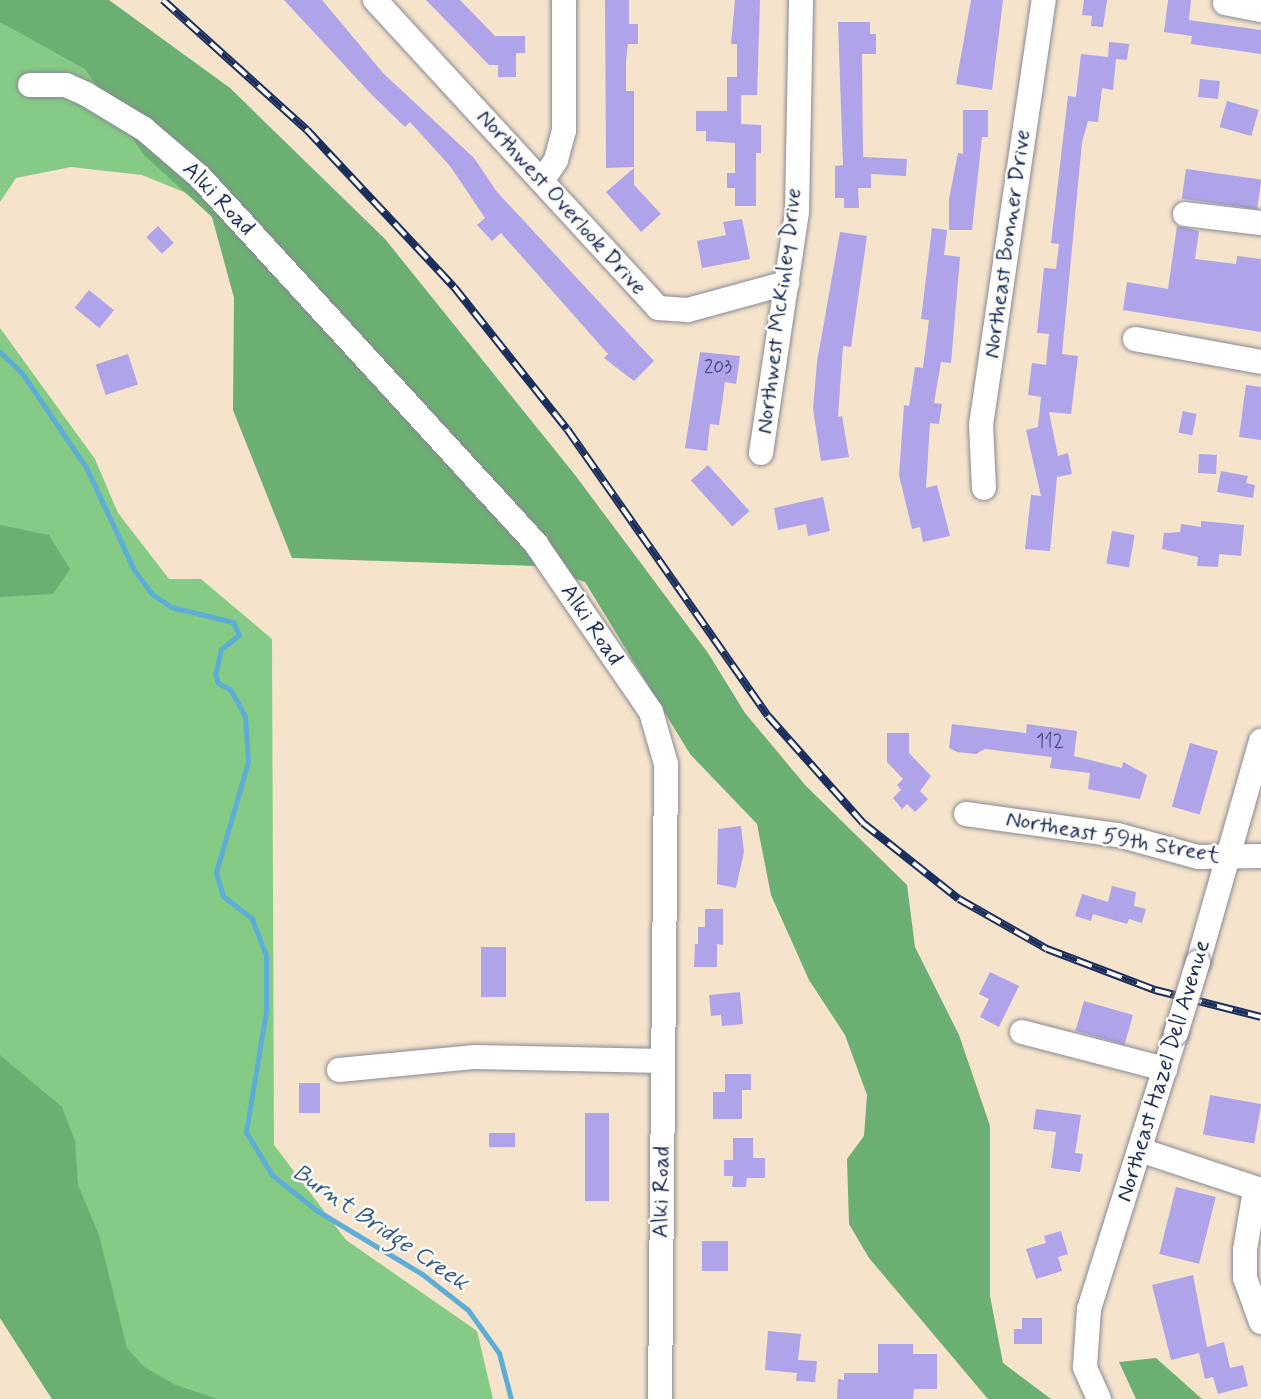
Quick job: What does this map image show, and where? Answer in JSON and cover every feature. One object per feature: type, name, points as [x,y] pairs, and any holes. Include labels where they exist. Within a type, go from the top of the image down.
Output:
[{"type":"street","name":"Northwest Overlook Drive","points":[[375,0],[658,308],[688,310],[787,283]]},
{"type":"street","points":[[542,181],[556,160],[564,131],[564,0]]},
{"type":"street","name":"Northwest McKinley Drive","points":[[761,453],[797,211],[801,0]]},
{"type":"street","name":"Northeast Bonner Drive","points":[[984,488],[981,425],[1044,0]]},
{"type":"street","points":[[1225,2],[1261,10]]},
{"type":"street","name":"Alki Road","points":[[30,85],[66,85],[86,94],[144,129],[200,177],[536,544],[650,712],[666,764],[660,1399]]},
{"type":"street","points":[[1185,214],[1261,223]]},
{"type":"street","points":[[1136,339],[1261,362]]},
{"type":"street","name":"Northeast Hazel Dell Avenue","points":[[1100,1399],[1085,1367],[1083,1342],[1089,1309],[1198,962],[1261,741]]},
{"type":"street","name":"Northeast 59th Street","points":[[966,814],[1073,827],[1198,857],[1228,860],[1261,856]]},
{"type":"street","points":[[1022,1032],[1165,1069]]},
{"type":"street","points":[[339,1070],[475,1057],[663,1061]]},
{"type":"street","points":[[1140,1150],[1258,1190],[1245,1250],[1245,1278],[1261,1322]]},
{"type":"green space","points":[[0,0],[109,0],[186,193],[142,175],[71,167],[16,178],[0,202]]},
{"type":"green space","points":[[0,0],[109,0],[230,88],[385,239],[575,475],[708,653],[745,713],[806,786],[907,885],[915,947],[959,1035],[990,1126],[990,1296],[1003,1363],[1051,1399],[988,1399],[869,1258],[849,1224],[847,1159],[864,1136],[867,1095],[845,1035],[809,980],[771,895],[757,824],[690,754],[585,582],[535,566],[292,558],[233,410],[234,298],[212,217],[144,155],[85,69],[0,22]]},
{"type":"green space","points":[[0,328],[95,459],[118,513],[169,579],[201,579],[272,639],[274,1145],[346,1240],[477,1331],[493,1399],[52,1399],[0,1318]]},
{"type":"green space","points":[[0,525],[49,535],[70,569],[53,594],[0,597]]},
{"type":"green space","points":[[0,1055],[62,1107],[75,1141],[78,1185],[99,1235],[127,1348],[144,1367],[176,1385],[217,1399],[52,1399],[0,1318]]},
{"type":"green space","points":[[1156,1358],[1202,1399],[1136,1399],[1119,1362]]},
{"type":"building","points":[[284,0],[322,0],[383,73],[474,158],[497,192],[654,361],[634,381],[604,358],[608,354],[501,233],[492,241],[477,225],[485,218],[450,166],[410,122],[405,127]]},
{"type":"building","points":[[426,0],[460,0],[495,36],[525,36],[525,53],[516,53],[516,77],[498,77],[498,65],[489,65]]},
{"type":"building","points":[[605,0],[629,0],[629,24],[638,24],[638,44],[628,44],[626,61],[626,91],[634,91],[634,167],[606,168]]},
{"type":"building","points":[[735,0],[760,0],[757,95],[741,95],[741,124],[761,125],[761,153],[756,153],[756,206],[735,206],[735,188],[727,188],[727,173],[735,173],[735,143],[706,141],[706,131],[696,131],[696,111],[727,111],[727,77],[737,77],[737,44],[731,44]]},
{"type":"building","points":[[971,0],[1003,0],[992,90],[956,84]]},
{"type":"building","points":[[1084,0],[1107,0],[1103,27],[1091,26],[1092,16],[1082,15]]},
{"type":"building","points":[[1168,0],[1191,0],[1189,20],[1261,30],[1261,54],[1191,44],[1192,36],[1164,32]]},
{"type":"building","points":[[838,22],[870,22],[870,34],[876,34],[876,54],[862,54],[863,157],[907,159],[906,176],[871,174],[871,188],[858,188],[859,208],[844,208],[844,198],[835,198],[835,166],[843,165]]},
{"type":"building","points":[[1109,42],[1129,44],[1127,60],[1116,59],[1113,90],[1102,88],[1098,122],[1088,121],[1082,142],[1062,354],[1078,356],[1071,414],[1049,412],[1058,456],[1068,453],[1072,474],[1057,477],[1050,551],[1025,549],[1031,495],[1041,496],[1026,430],[1038,427],[1041,397],[1028,395],[1032,363],[1046,365],[1049,334],[1037,333],[1044,268],[1056,269],[1059,244],[1051,243],[1068,96],[1076,97],[1081,54],[1108,57]]},
{"type":"building","points":[[1200,79],[1220,81],[1218,99],[1198,97]]},
{"type":"building","points":[[1227,101],[1259,110],[1251,136],[1220,127]]},
{"type":"building","points":[[963,110],[988,110],[988,137],[982,137],[972,230],[949,230],[949,199],[958,153],[963,154]]},
{"type":"building","points":[[634,168],[634,185],[661,214],[641,232],[606,192]]},
{"type":"building","points":[[1186,169],[1261,180],[1257,209],[1182,199]]},
{"type":"building","points":[[742,219],[750,259],[702,268],[697,241],[726,235],[723,222]]},
{"type":"building","points":[[158,226],[174,243],[162,254],[146,237]]},
{"type":"building","points":[[1177,226],[1199,231],[1195,259],[1236,264],[1237,256],[1261,259],[1261,332],[1123,310],[1127,282],[1168,289]]},
{"type":"building","points":[[932,228],[947,230],[944,255],[960,257],[951,363],[941,362],[934,403],[942,404],[939,424],[930,423],[926,488],[937,485],[950,536],[923,542],[920,527],[912,529],[899,475],[904,405],[909,406],[915,367],[923,368],[929,320],[921,319]]},
{"type":"building","points":[[840,232],[867,236],[851,347],[843,346],[838,417],[842,416],[849,457],[821,461],[813,409],[817,362]]},
{"type":"building","points":[[89,290],[114,310],[99,328],[75,308]]},
{"type":"building","points":[[700,352],[740,356],[736,384],[725,382],[719,425],[710,424],[707,451],[685,448]]},
{"type":"building","points":[[128,354],[138,384],[106,395],[96,365]]},
{"type":"building","points":[[1246,385],[1261,387],[1261,440],[1239,437]]},
{"type":"building","points":[[1183,411],[1197,414],[1192,435],[1178,433]]},
{"type":"building","points":[[1199,454],[1217,455],[1216,474],[1198,473]]},
{"type":"building","points":[[708,465],[749,511],[732,526],[691,480]]},
{"type":"building","points":[[1221,471],[1248,476],[1246,483],[1255,485],[1253,498],[1217,492]]},
{"type":"building","points":[[823,497],[830,531],[808,536],[806,524],[778,530],[774,508]]},
{"type":"building","points":[[1201,521],[1244,525],[1241,556],[1219,554],[1218,567],[1197,566],[1198,557],[1162,549],[1164,533],[1180,532],[1181,524],[1201,527]]},
{"type":"building","points":[[1112,531],[1135,535],[1129,567],[1106,563]]},
{"type":"building","points":[[952,724],[1026,733],[1027,724],[1077,731],[1074,756],[1122,768],[1123,762],[1147,775],[1140,799],[1088,789],[1090,773],[1050,768],[1052,757],[985,749],[976,754],[957,752],[949,748]]},
{"type":"building","points":[[887,733],[909,733],[909,753],[931,776],[920,791],[928,799],[915,812],[907,804],[902,809],[893,798],[901,790],[897,785],[903,779],[887,762]]},
{"type":"building","points":[[1190,743],[1218,751],[1200,814],[1172,806]]},
{"type":"building","points":[[741,826],[744,852],[736,888],[717,884],[718,829]]},
{"type":"building","points":[[1112,886],[1136,892],[1134,906],[1146,909],[1142,923],[1129,919],[1127,924],[1093,914],[1091,921],[1075,916],[1082,894],[1108,902]]},
{"type":"building","points":[[705,909],[723,909],[723,945],[717,944],[717,967],[694,967],[698,927],[705,927]]},
{"type":"building","points":[[481,947],[506,947],[506,997],[481,997]]},
{"type":"building","points":[[990,972],[1019,986],[999,1027],[980,1017],[989,999],[979,994]]},
{"type":"building","points":[[740,992],[743,1024],[722,1026],[721,1015],[711,1016],[709,995]]},
{"type":"building","points":[[1084,1001],[1133,1015],[1124,1045],[1075,1031]]},
{"type":"building","points":[[725,1074],[751,1074],[751,1090],[742,1090],[742,1119],[713,1119],[713,1092],[725,1092]]},
{"type":"building","points":[[299,1083],[320,1083],[320,1113],[299,1113]]},
{"type":"building","points":[[1210,1095],[1261,1104],[1254,1143],[1203,1134]]},
{"type":"building","points":[[1036,1109],[1081,1115],[1075,1153],[1083,1154],[1080,1172],[1051,1168],[1056,1132],[1033,1129]]},
{"type":"building","points":[[585,1113],[609,1113],[609,1201],[585,1201]]},
{"type":"building","points":[[489,1133],[515,1133],[515,1147],[489,1147]]},
{"type":"building","points":[[733,1138],[753,1138],[753,1158],[765,1158],[765,1178],[747,1178],[746,1187],[732,1187],[733,1176],[724,1176],[724,1160],[733,1160]]},
{"type":"building","points":[[1176,1187],[1216,1197],[1199,1264],[1159,1254]]},
{"type":"building","points":[[1061,1231],[1068,1254],[1058,1257],[1062,1271],[1036,1279],[1026,1249],[1046,1243],[1044,1236]]},
{"type":"building","points":[[702,1241],[728,1241],[728,1271],[702,1271]]},
{"type":"building","points":[[1193,1275],[1207,1347],[1224,1342],[1230,1368],[1243,1365],[1248,1386],[1218,1394],[1213,1377],[1205,1379],[1199,1353],[1171,1360],[1152,1285]]},
{"type":"building","points":[[1022,1318],[1042,1318],[1042,1344],[1014,1344],[1014,1329],[1022,1329]]},
{"type":"building","points":[[768,1331],[801,1334],[798,1360],[817,1361],[815,1382],[796,1381],[797,1373],[765,1370]]},
{"type":"building","points":[[878,1344],[913,1344],[913,1354],[937,1354],[937,1389],[914,1389],[913,1399],[837,1399],[838,1379],[844,1380],[844,1373],[878,1373]]},
{"type":"waterway","name":"Burnt Bridge Creek","points":[[0,352],[22,373],[86,467],[134,570],[152,594],[171,607],[233,622],[239,635],[221,649],[215,674],[218,683],[230,689],[245,716],[248,762],[216,872],[223,896],[252,919],[266,956],[266,1011],[246,1132],[272,1175],[316,1210],[422,1274],[468,1310],[499,1353],[511,1399]]},
{"type":"railway","points":[[163,0],[307,130],[454,287],[567,429],[768,716],[863,823],[959,899],[1047,949],[1155,990],[1261,1017]]}]
